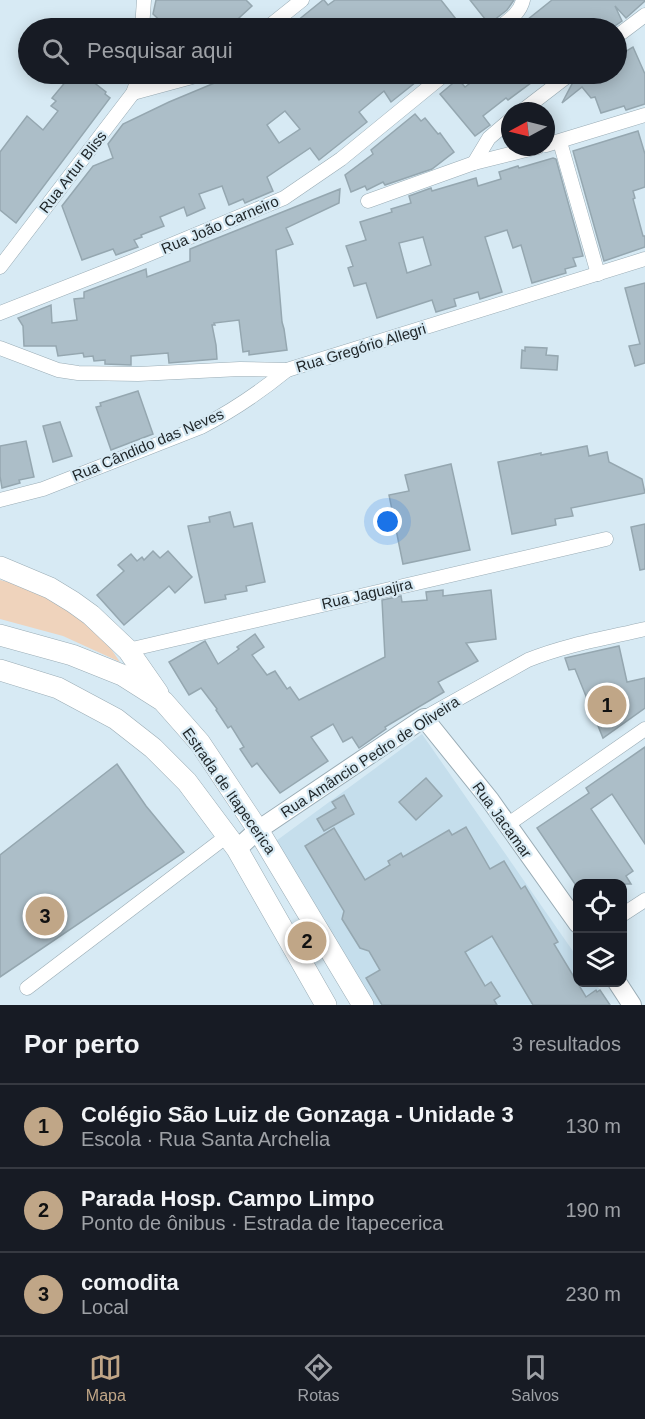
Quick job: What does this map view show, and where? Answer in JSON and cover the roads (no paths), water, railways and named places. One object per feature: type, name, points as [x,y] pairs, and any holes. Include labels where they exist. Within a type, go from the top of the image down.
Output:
[{"type":"main road","points":[[0,567],[39,583],[91,615],[129,650],[164,701]]},
{"type":"main road","name":"Estrada de Itapecerica","points":[[0,635],[72,655],[122,675],[164,701],[200,743],[258,830],[363,1005]]},
{"type":"main road","name":"Estrada de Itapecerica","points":[[0,670],[58,688],[116,719],[153,748],[188,782],[232,843],[326,1005]]},
{"type":"street","points":[[143,18],[144,0]]},
{"type":"street","points":[[280,18],[302,0]]},
{"type":"street","points":[[512,18],[522,7],[523,0]]},
{"type":"street","points":[[627,29],[645,15]]},
{"type":"street","name":"Rua Artur Bliss","points":[[0,267],[133,93],[136,84]]},
{"type":"street","points":[[133,93],[166,84]]},
{"type":"street","name":"Rua João Carneiro","points":[[0,313],[284,198],[341,159],[433,84]]},
{"type":"street","points":[[534,102],[557,84]]},
{"type":"street","points":[[555,142],[645,116]]},
{"type":"street","points":[[474,163],[489,138],[501,128]]},
{"type":"street","points":[[555,149],[598,274]]},
{"type":"street","points":[[368,201],[474,163],[502,156]]},
{"type":"street","name":"Rua Gregório Allegri","points":[[0,348],[58,370],[78,373],[138,374],[240,369],[287,370],[645,259]]},
{"type":"street","name":"Rua Cândido das Neves","points":[[0,500],[43,489],[201,427],[260,392],[287,370]]},
{"type":"street","name":"Rua Jaguajira","points":[[129,650],[606,539]]},
{"type":"street","name":"Rua Amâncio Pedro de Oliveira","points":[[232,843],[258,830],[424,718],[528,660],[575,645],[645,629]]},
{"type":"street","name":"Rua Jacamar","points":[[424,718],[490,800],[573,917]]},
{"type":"street","points":[[507,825],[645,729]]},
{"type":"street","points":[[27,988],[232,843]]},
{"type":"street","points":[[627,912],[645,900]]},
{"type":"street","points":[[620,987],[632,1005]]},
{"type":"place","name":"Colégio São Luiz de Gonzaga - Unidade 3","points":[[607,705]]},
{"type":"place","name":"comodita","points":[[45,916]]},
{"type":"place","name":"Parada Hosp. Campo Limpo","points":[[307,941]]}]
